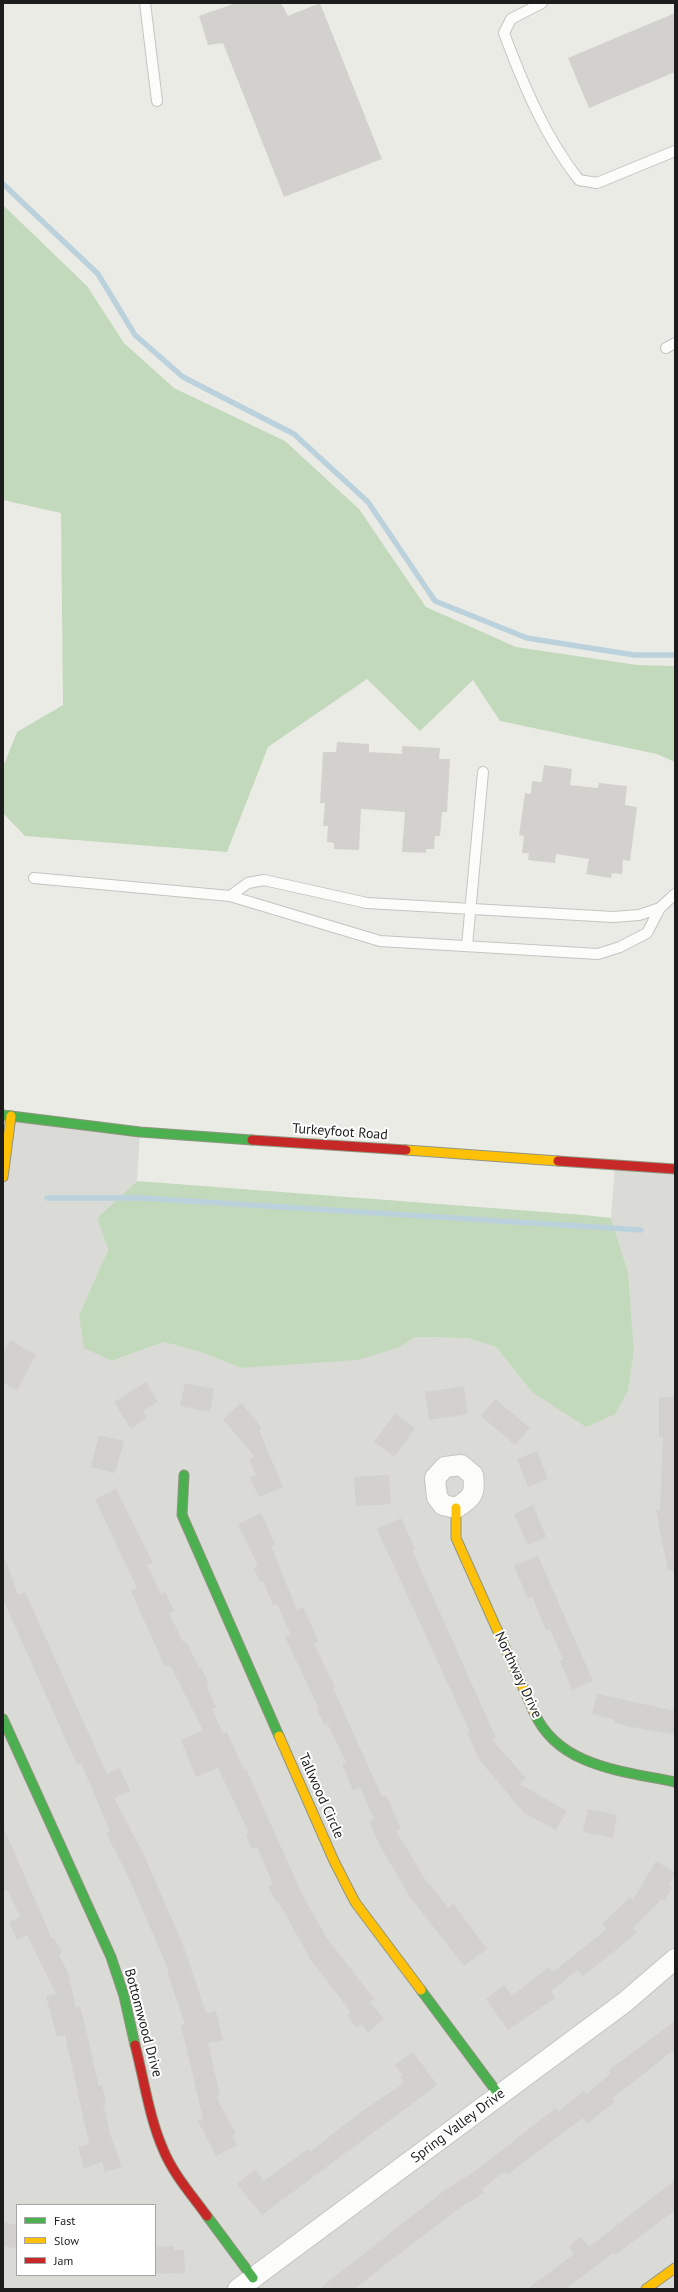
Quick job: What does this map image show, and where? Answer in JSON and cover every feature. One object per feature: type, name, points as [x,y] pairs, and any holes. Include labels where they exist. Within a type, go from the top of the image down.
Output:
[{"type":"street","name":"Turkeyfoot Road","points":[[7,1116],[140,1132],[675,1169]]},
{"type":"street","points":[[3,1177],[7,1116]]},
{"type":"street","name":"Tallwood Circle","points":[[184,1475],[182,1515],[334,1861],[355,1902],[499,2095]]},
{"type":"street","name":"Northway Drive","points":[[456,1508],[456,1538],[536,1717],[553,1742],[567,1753],[582,1760],[675,1782]]},
{"type":"street","name":"Bottomwood Drive","points":[[3,1719],[111,1957],[124,1996],[154,2124],[163,2150],[246,2284]]},
{"type":"street","name":"Spring Valley Drive","points":[[246,2284],[625,2002],[675,1959]]},
{"type":"street","points":[[646,2289],[675,2268]]},
{"type":"lane","points":[[145,3],[158,101]]},
{"type":"lane","points":[[542,3],[511,19],[504,33],[517,69],[560,156],[579,180],[597,183],[675,151]]},
{"type":"lane","points":[[467,946],[483,772]]},
{"type":"lane","points":[[34,878],[230,896],[380,941],[598,954],[620,947],[647,934],[660,908],[675,894]]},
{"type":"lane","points":[[230,896],[248,883],[264,880],[367,903],[612,917],[639,915],[660,908]]},
{"type":"shaded area","points":[[3,1115],[140,1132],[137,1181],[97,1218],[108,1250],[79,1315],[113,1361],[164,1342],[200,1352],[241,1368],[296,1363],[398,1348],[415,1337],[467,1338],[496,1347],[532,1392],[628,1391],[634,1351],[628,1272],[611,1218],[615,1165],[675,1169],[675,2289],[3,2289]]},
{"type":"green space","points":[[3,205],[87,286],[124,343],[174,388],[285,441],[359,509],[426,607],[516,647],[637,665],[675,666],[675,762],[657,754],[500,721],[473,680],[420,731],[367,679],[268,747],[227,852],[25,836],[3,813],[3,767],[17,732],[63,705],[61,513],[3,500]]},
{"type":"green space","points":[[137,1181],[611,1218],[628,1272],[634,1351],[628,1391],[615,1414],[586,1427],[532,1392],[496,1347],[467,1338],[415,1337],[398,1348],[357,1360],[241,1368],[200,1352],[164,1342],[112,1361],[84,1348],[79,1315],[108,1250],[97,1218]]},
{"type":"building","points":[[236,3],[281,3],[288,16],[320,3],[382,159],[284,197],[223,43],[208,45],[199,16]]},
{"type":"building","points":[[675,13],[675,72],[589,108],[568,58]]},
{"type":"building","points":[[337,742],[369,744],[369,752],[402,754],[402,746],[440,748],[439,759],[450,759],[447,812],[442,812],[440,836],[435,836],[434,849],[426,849],[426,853],[402,852],[405,812],[361,809],[359,850],[334,849],[334,843],[327,842],[328,826],[323,826],[325,803],[320,803],[323,752],[336,752]]},
{"type":"building","points":[[544,765],[572,769],[570,785],[598,788],[599,783],[627,786],[625,805],[637,807],[630,861],[623,860],[622,874],[612,873],[611,878],[586,874],[589,859],[556,854],[555,863],[528,860],[529,853],[522,853],[524,836],[519,835],[525,793],[531,794],[532,781],[542,782]]},
{"type":"building","points":[[10,1340],[36,1355],[17,1390],[3,1383],[3,1353]]},
{"type":"building","points":[[146,1382],[158,1402],[143,1411],[147,1418],[131,1429],[114,1402]]},
{"type":"building","points":[[185,1383],[214,1389],[210,1412],[180,1406]]},
{"type":"building","points":[[464,1386],[468,1414],[429,1420],[425,1392]]},
{"type":"building","points":[[659,1397],[675,1397],[675,1570],[668,1571],[656,1510],[660,1510],[663,1437],[659,1437]]},
{"type":"building","points":[[495,1399],[530,1428],[515,1445],[481,1416]]},
{"type":"building","points":[[241,1403],[262,1428],[259,1430],[283,1487],[259,1497],[250,1478],[256,1475],[249,1459],[255,1457],[223,1419]]},
{"type":"building","points":[[395,1414],[415,1428],[394,1457],[374,1442]]},
{"type":"building","points":[[99,1435],[124,1441],[115,1473],[91,1467]]},
{"type":"building","points":[[537,1451],[548,1479],[528,1487],[517,1459]]},
{"type":"building","points":[[389,1475],[391,1504],[356,1506],[354,1477]]},
{"type":"building","points":[[116,1489],[153,1563],[147,1565],[161,1594],[165,1592],[174,1611],[169,1613],[183,1642],[186,1641],[199,1668],[201,1667],[209,1684],[206,1685],[216,1707],[212,1709],[223,1734],[227,1732],[244,1770],[246,1769],[302,1894],[326,1937],[374,1999],[370,2002],[384,2019],[368,2032],[362,2024],[357,2028],[347,2015],[351,2012],[311,1960],[278,1901],[276,1902],[268,1886],[273,1884],[257,1847],[252,1849],[246,1834],[249,1833],[218,1768],[196,1777],[181,1740],[203,1730],[170,1665],[165,1667],[131,1591],[137,1588],[95,1499]]},
{"type":"building","points":[[533,1505],[546,1537],[528,1545],[514,1514]]},
{"type":"building","points":[[261,1513],[275,1544],[271,1546],[297,1610],[303,1607],[319,1642],[314,1644],[335,1687],[333,1688],[382,1797],[386,1795],[401,1829],[396,1831],[428,1884],[429,1883],[448,1908],[453,1903],[487,1949],[464,1966],[410,1897],[380,1846],[369,1822],[374,1819],[360,1787],[353,1790],[342,1764],[346,1762],[327,1723],[324,1724],[317,1710],[319,1709],[285,1637],[291,1635],[277,1604],[273,1605],[263,1581],[260,1582],[254,1568],[258,1566],[238,1524]]},
{"type":"building","points":[[401,1518],[415,1549],[412,1550],[496,1738],[492,1740],[526,1778],[520,1784],[567,1811],[556,1830],[524,1813],[479,1759],[467,1733],[470,1732],[377,1529]]},
{"type":"building","points":[[538,1556],[593,1681],[572,1690],[560,1661],[563,1659],[550,1629],[546,1630],[532,1597],[528,1599],[514,1566]]},
{"type":"building","points":[[5,1558],[18,1595],[25,1592],[107,1774],[120,1768],[130,1791],[114,1798],[142,1851],[182,1942],[206,2013],[216,2011],[223,2040],[208,2043],[220,2096],[216,2097],[236,2134],[232,2136],[237,2145],[216,2156],[198,2121],[203,2118],[181,2026],[185,2024],[167,1971],[169,1971],[128,1876],[106,1833],[110,1831],[81,1763],[77,1765],[3,1599],[3,1559]]},
{"type":"building","points":[[597,1694],[675,1711],[675,1735],[615,1723],[615,1720],[592,1714]]},
{"type":"building","points":[[588,1809],[617,1815],[613,1838],[583,1832]]},
{"type":"building","points":[[3,1826],[52,1939],[54,1938],[62,1952],[59,1954],[68,1973],[76,2008],[80,2006],[99,2086],[102,2086],[106,2103],[103,2104],[111,2137],[122,2167],[105,2172],[102,2162],[84,2168],[78,2147],[89,2144],[65,2035],[57,2037],[46,1996],[56,1994],[27,1935],[17,1940],[9,1922],[20,1917],[8,1890],[3,1892]]},
{"type":"building","points":[[656,1861],[675,1873],[669,1886],[672,1888],[664,1901],[662,1899],[633,1928],[637,1932],[583,1976],[578,1970],[551,1991],[555,1998],[508,2030],[486,1999],[504,1985],[512,1996],[549,1967],[553,1972],[607,1929],[602,1924],[630,1897],[633,1900]]},
{"type":"building","points":[[675,2021],[675,2049],[613,2098],[615,2101],[587,2124],[583,2118],[507,2175],[504,2172],[482,2189],[484,2193],[458,2209],[354,2289],[319,2289],[445,2190],[471,2174],[556,2108],[558,2112],[584,2091],[587,2094],[611,2073],[609,2070]]},
{"type":"building","points":[[413,2052],[437,2085],[262,2215],[237,2184],[255,2169],[264,2181],[308,2149],[310,2152],[361,2112],[404,2083],[400,2077],[403,2076],[395,2065]]},
{"type":"building","points":[[675,2180],[675,2210],[615,2255],[613,2253],[566,2289],[527,2289],[574,2254],[569,2246],[581,2237],[589,2247]]},
{"type":"building","points":[[3,2222],[16,2225],[16,2249],[3,2246]]},
{"type":"building","points":[[174,2246],[174,2250],[184,2250],[185,2273],[156,2274],[157,2247]]},
{"type":"waterway","points":[[3,184],[98,274],[135,335],[183,377],[294,434],[368,502],[435,601],[527,638],[634,655],[675,655]]},
{"type":"waterway","points":[[47,1198],[142,1198],[641,1230]]},
{"type":"traffic: fast","points":[[3,1115],[140,1132],[252,1140]]},
{"type":"traffic: fast","points":[[184,1475],[182,1515],[279,1736]]},
{"type":"traffic: fast","points":[[534,1712],[545,1730],[559,1745],[575,1755],[594,1764],[614,1770],[675,1782]]},
{"type":"traffic: fast","points":[[3,1719],[111,1957],[124,1996],[135,2045]]},
{"type":"traffic: fast","points":[[421,1990],[499,2095]]},
{"type":"traffic: fast","points":[[207,2216],[253,2278]]},
{"type":"traffic: slow","points":[[3,1177],[11,1116]]},
{"type":"traffic: slow","points":[[406,1150],[558,1161]]},
{"type":"traffic: slow","points":[[456,1508],[456,1538],[534,1712]]},
{"type":"traffic: slow","points":[[279,1736],[334,1861],[355,1902],[421,1990]]},
{"type":"traffic: slow","points":[[646,2289],[675,2268]]},
{"type":"traffic: jam","points":[[252,1140],[406,1150]]},
{"type":"traffic: jam","points":[[558,1161],[675,1169]]},
{"type":"traffic: jam","points":[[135,2045],[150,2111],[163,2149],[177,2176],[207,2216]]}]
